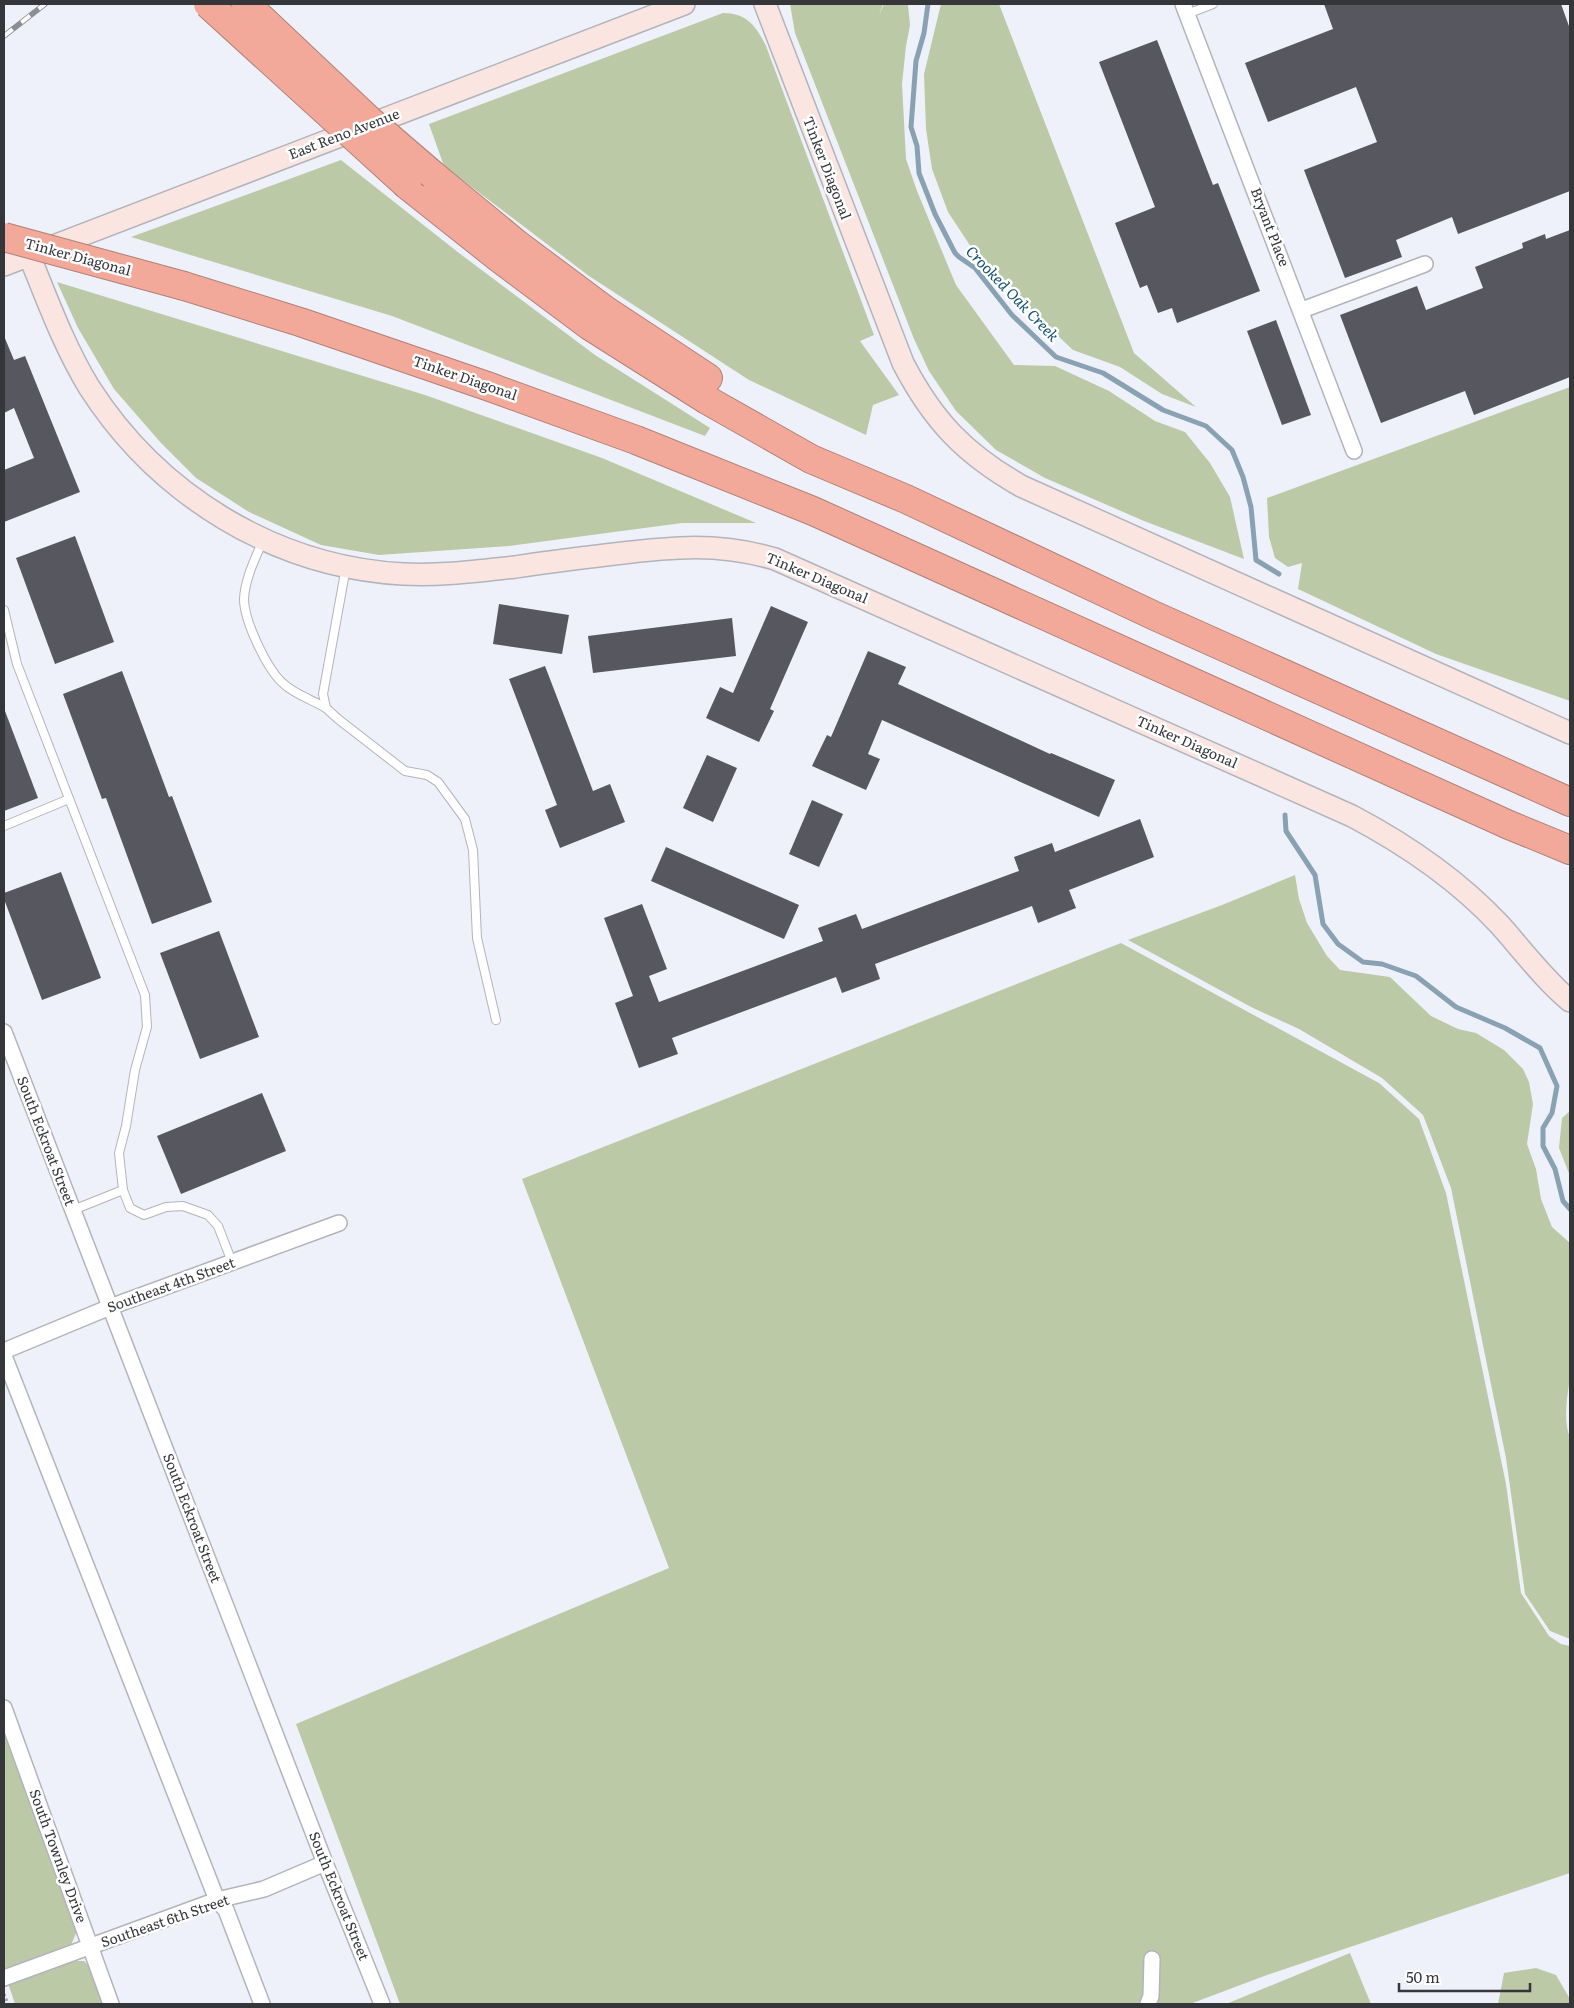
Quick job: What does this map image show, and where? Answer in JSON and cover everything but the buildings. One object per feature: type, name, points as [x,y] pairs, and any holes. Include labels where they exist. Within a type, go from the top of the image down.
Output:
[{"type":"highway","points":[[208,4],[407,185],[499,258],[590,326],[707,400],[811,459],[906,499],[1155,616],[1570,802]]},
{"type":"highway","points":[[246,4],[369,120],[433,175],[518,245],[604,310],[720,386],[906,499]]},
{"type":"highway","name":"Tinker Diagonal","points":[[4,237],[184,286],[300,322],[487,386],[636,440],[813,511],[1509,825],[1570,850]]},
{"type":"highway","points":[[1330,694],[1570,784]]},
{"type":"highway","points":[[1509,825],[1570,868]]},
{"type":"street","name":"East Reno Avenue","points":[[4,265],[684,4]]},
{"type":"street","name":"Tinker Diagonal","points":[[765,4],[903,364],[930,410],[942,425],[968,450],[1001,475],[1021,486],[1570,733]]},
{"type":"street","name":"Bryant Place","points":[[1185,9],[1302,310],[1354,451]]},
{"type":"street","name":"Tinker Diagonal","points":[[29,255],[66,345],[90,387],[119,428],[138,451],[180,489],[214,513],[263,540],[346,567],[402,574],[471,572],[695,546],[738,550],[775,559],[1379,830],[1418,854],[1456,883],[1500,925],[1547,979],[1570,1001]]},
{"type":"street","points":[[1302,310],[1426,264]]},
{"type":"street","name":"South Eckroat Street","points":[[4,1032],[325,1863],[382,2004]]},
{"type":"street","name":"Southeast 4th Street","points":[[4,1351],[110,1307],[339,1223]]},
{"type":"street","points":[[4,1356],[217,1900],[226,1910],[262,2004]]},
{"type":"street","name":"South Townley Drive","points":[[4,1708],[111,2004]]},
{"type":"street","name":"Southeast 6th Street","points":[[4,1978],[217,1900],[264,1889],[325,1863]]},
{"type":"street","points":[[1148,2004],[1151,1996],[1152,1959]]},
{"type":"lane","points":[[1185,9],[1213,4]]},
{"type":"lane","points":[[263,540],[249,573],[244,600],[251,627],[264,658],[285,686],[326,708],[405,771],[427,775],[438,782],[465,819],[474,850],[477,938],[496,1020]]},
{"type":"lane","points":[[326,708],[323,694],[346,567]]},
{"type":"lane","points":[[4,610],[17,664],[144,995],[147,1027],[135,1070],[126,1126],[119,1153],[123,1190],[130,1208],[144,1215],[166,1207],[183,1206],[208,1215],[218,1226],[232,1262]]},
{"type":"lane","points":[[4,826],[69,799]]},
{"type":"lane","points":[[73,1210],[123,1190]]},
{"type":"path","points":[[4,1994],[8,2004]]},
{"type":"green space","points":[[790,4],[883,4],[879,15],[884,4],[908,5],[910,25],[902,84],[906,159],[917,191],[956,285],[1014,365],[1055,366],[1109,391],[1155,421],[1185,432],[1210,463],[1230,497],[1244,559],[1144,521],[1045,478],[996,450],[956,411],[929,371],[914,339],[795,33]]},
{"type":"green space","points":[[941,4],[999,4],[1134,353],[1196,407],[1162,394],[1120,367],[1073,350],[1024,304],[1015,290],[971,247],[948,212],[932,169],[926,129],[924,74]]},
{"type":"green space","points":[[723,13],[745,18],[758,32],[766,46],[874,335],[860,341],[899,395],[873,405],[866,435],[749,380],[589,276],[444,166],[429,124]]},
{"type":"green space","points":[[341,160],[459,253],[595,355],[710,428],[705,436],[392,316],[131,237]]},
{"type":"green space","points":[[57,282],[425,395],[602,458],[756,523],[682,523],[509,546],[379,555],[321,545],[249,512],[196,478],[161,443],[114,389],[78,328]]},
{"type":"green space","points":[[1570,387],[1570,701],[1436,654],[1298,589],[1302,563],[1288,567],[1275,558],[1269,537],[1267,498]]},
{"type":"green space","points":[[1295,875],[1299,899],[1307,923],[1327,956],[1340,970],[1390,977],[1431,1016],[1458,1029],[1476,1033],[1504,1050],[1523,1069],[1529,1082],[1533,1104],[1527,1144],[1536,1169],[1541,1199],[1552,1227],[1570,1243],[1570,1378],[1566,1416],[1570,1438],[1570,1639],[1550,1631],[1525,1594],[1506,1458],[1451,1188],[1423,1115],[1382,1078],[1299,1029],[1251,1007],[1128,940]]},
{"type":"green space","points":[[1121,943],[1379,1083],[1419,1119],[1446,1193],[1506,1484],[1521,1593],[1549,1636],[1561,1644],[1570,1646],[1570,1873],[1267,1975],[1190,2004],[400,2004],[296,1724],[669,1568],[522,1179]]},
{"type":"green space","points":[[1570,1111],[1570,1176],[1559,1148],[1562,1118]]},
{"type":"green space","points":[[4,1728],[77,1931],[71,1945],[4,1970]]},
{"type":"green space","points":[[1350,1953],[1371,2004],[1226,2004]]},
{"type":"green space","points":[[74,1961],[84,1961],[91,1968],[104,2004],[15,2004],[8,1983]]},
{"type":"green space","points":[[1536,1968],[1556,1975],[1570,1999],[1570,2004],[1498,2004],[1504,1973]]},
{"type":"waterway","name":"Crooked Oak Creek","points":[[928,4],[924,33],[916,61],[911,127],[917,146],[919,173],[935,214],[955,253],[975,268],[1012,315],[1056,357],[1103,373],[1163,410],[1206,426],[1232,450],[1243,477],[1251,507],[1256,560],[1279,574]]},
{"type":"waterway","name":"Crooked Oak Creek","points":[[1285,815],[1286,831],[1315,875],[1323,924],[1338,944],[1363,962],[1382,964],[1416,976],[1456,1007],[1505,1028],[1540,1048],[1557,1086],[1552,1113],[1543,1128],[1543,1146],[1555,1169],[1563,1201],[1570,1209]]},
{"type":"railway","points":[[4,36],[45,4]]}]
